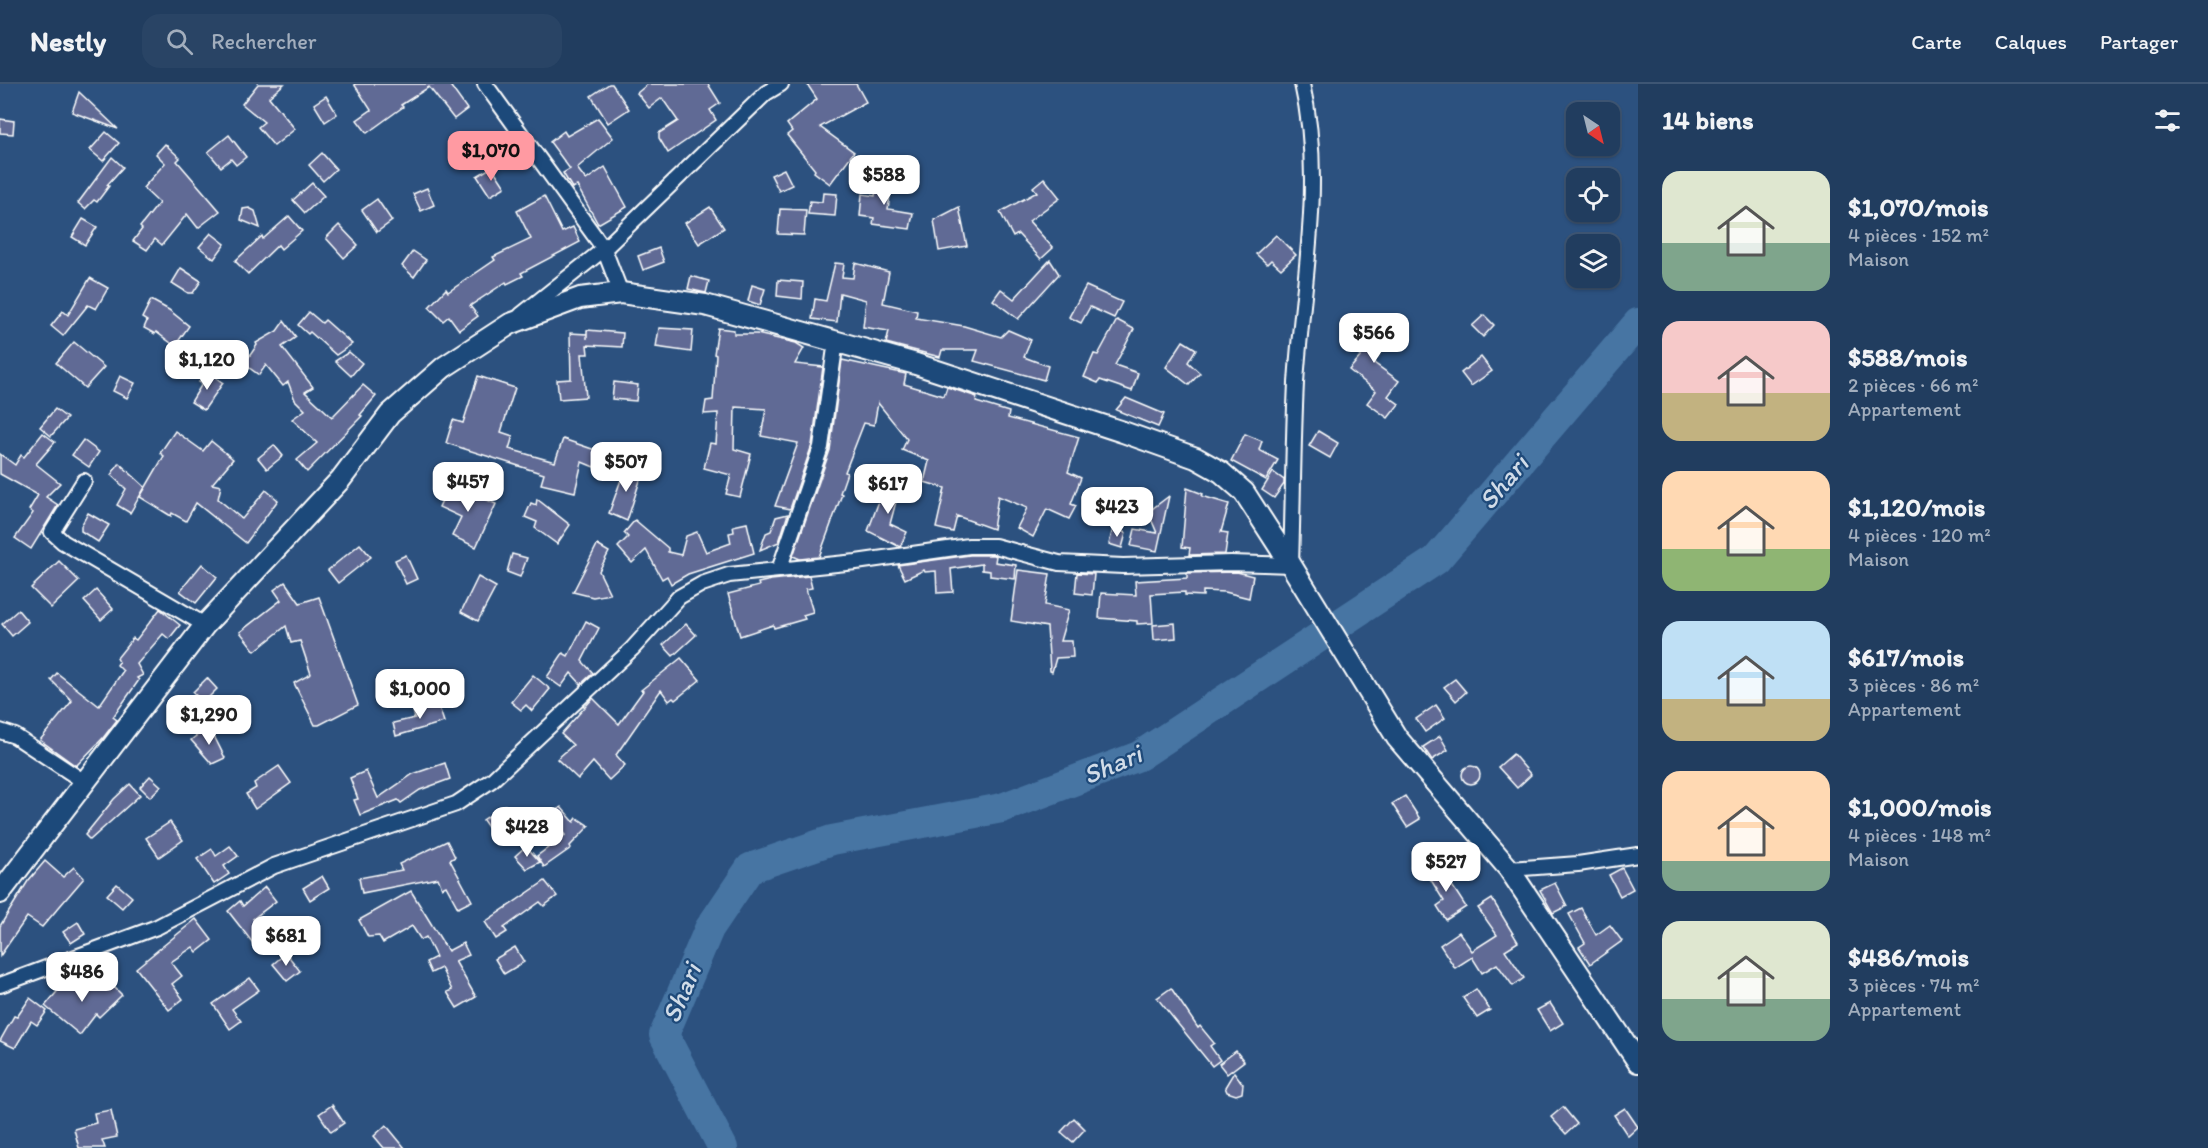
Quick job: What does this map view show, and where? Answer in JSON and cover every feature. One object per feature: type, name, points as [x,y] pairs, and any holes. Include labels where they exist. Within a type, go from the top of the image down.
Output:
[{"type":"street","points":[[485,84],[604,249],[621,293]]},
{"type":"street","points":[[0,893],[205,625],[340,479],[390,414],[444,367],[510,324],[604,249],[766,93],[781,84]]},
{"type":"street","points":[[1291,565],[1296,382],[1312,194],[1309,116],[1302,84]]},
{"type":"street","points":[[510,324],[580,298],[621,293],[705,305],[916,364],[1196,458],[1221,472],[1244,492],[1397,738],[1509,869],[1638,1062]]},
{"type":"street","points":[[779,570],[821,447],[836,341]]},
{"type":"street","points":[[84,481],[52,532],[63,542],[205,625]]},
{"type":"street","points":[[0,985],[157,927],[274,866],[456,804],[492,780],[536,741],[632,649],[679,597],[702,584],[729,575],[856,562],[969,546],[995,546],[1059,563],[1123,566],[1231,563],[1291,565]]},
{"type":"street","points":[[0,731],[15,736],[83,782]]},
{"type":"street","points":[[1509,869],[1578,864],[1638,855]]},
{"type":"building","points":[[258,84],[284,84],[269,97],[295,129],[274,146],[258,127],[264,122],[242,104]]},
{"type":"building","points":[[354,84],[449,84],[467,109],[454,119],[429,87],[401,105],[403,107],[367,133],[357,120],[371,110]]},
{"type":"building","points":[[612,84],[629,109],[608,123],[591,96]]},
{"type":"building","points":[[648,84],[708,84],[720,103],[710,110],[716,120],[668,153],[659,138],[659,133],[678,121],[662,98],[649,108],[637,93]]},
{"type":"building","points":[[807,84],[856,84],[866,102],[820,127],[854,152],[830,184],[814,172],[815,170],[787,135],[792,131],[787,124],[817,99]]},
{"type":"building","points":[[79,92],[118,129],[72,112]]},
{"type":"building","points":[[326,96],[337,114],[325,122],[314,104]]},
{"type":"building","points":[[598,118],[613,138],[577,168],[586,180],[605,167],[627,207],[598,224],[577,186],[572,188],[563,173],[570,169],[550,142],[564,131],[567,136]]},
{"type":"building","points":[[0,119],[14,121],[13,134],[0,133]]},
{"type":"building","points":[[106,132],[119,143],[103,161],[90,150]]},
{"type":"building","points":[[229,135],[246,157],[236,165],[231,159],[221,167],[208,152]]},
{"type":"building","points":[[165,144],[180,158],[177,161],[220,211],[198,228],[187,214],[162,245],[155,239],[147,250],[133,241],[142,229],[140,227],[159,203],[143,188],[165,163],[156,154]]},
{"type":"building","points":[[322,153],[336,169],[323,181],[309,165]]},
{"type":"building","points":[[112,157],[123,167],[107,185],[109,186],[97,202],[94,200],[85,209],[78,203]]},
{"type":"building","points":[[492,167],[505,187],[490,196],[477,176]]},
{"type":"building","points":[[784,169],[792,185],[779,191],[771,175]]},
{"type":"building","points":[[879,172],[893,174],[888,209],[913,213],[910,229],[873,224],[874,218],[860,216],[862,194],[875,196]]},
{"type":"building","points":[[1044,178],[1060,198],[1029,221],[1053,248],[1041,259],[1018,234],[1013,237],[1000,212],[1037,192],[1033,187]]},
{"type":"building","points":[[312,183],[324,196],[305,213],[293,200]]},
{"type":"building","points":[[427,188],[434,205],[421,211],[413,194]]},
{"type":"building","points":[[823,193],[837,194],[835,216],[808,214],[810,201],[822,202]]},
{"type":"building","points":[[544,196],[562,232],[573,227],[580,242],[521,273],[523,276],[507,284],[506,282],[470,306],[478,316],[459,330],[449,316],[443,321],[429,307],[446,289],[448,292],[495,260],[493,257],[531,239],[517,211]]},
{"type":"building","points":[[377,199],[392,221],[377,232],[362,210]]},
{"type":"building","points":[[710,207],[724,228],[699,244],[685,223]]},
{"type":"building","points":[[959,207],[967,246],[939,251],[934,220]]},
{"type":"building","points":[[249,208],[255,211],[260,228],[241,220],[243,209]]},
{"type":"building","points":[[780,209],[806,210],[804,235],[778,234]]},
{"type":"building","points":[[289,216],[302,231],[281,249],[278,245],[248,274],[235,261],[262,236],[263,239]]},
{"type":"building","points":[[83,219],[97,227],[85,245],[72,237]]},
{"type":"building","points":[[339,225],[358,245],[344,258],[326,238]]},
{"type":"building","points":[[211,233],[225,244],[214,259],[199,247]]},
{"type":"building","points":[[1276,235],[1296,255],[1281,269],[1271,260],[1267,264],[1256,254]]},
{"type":"building","points":[[659,248],[664,262],[643,270],[638,256]]},
{"type":"building","points":[[413,251],[426,260],[414,277],[402,266]]},
{"type":"building","points":[[1050,260],[1059,274],[1018,319],[993,300],[1001,289],[1014,299]]},
{"type":"building","points":[[835,263],[844,264],[842,277],[853,278],[855,263],[889,272],[883,303],[917,311],[916,318],[964,326],[1001,337],[1008,330],[1031,340],[1024,357],[1048,366],[1044,380],[974,361],[978,350],[942,350],[940,357],[886,343],[889,331],[863,327],[866,300],[840,293],[837,322],[812,319],[815,299],[826,301]]},
{"type":"building","points":[[181,268],[201,281],[193,293],[188,293],[172,283]]},
{"type":"building","points":[[691,276],[709,281],[706,293],[688,289]]},
{"type":"building","points":[[90,278],[108,288],[96,309],[88,305],[63,336],[51,326],[63,311],[68,315]]},
{"type":"building","points":[[778,280],[803,282],[802,299],[777,296]]},
{"type":"building","points":[[752,285],[765,289],[760,305],[748,301]]},
{"type":"building","points":[[1086,286],[1122,302],[1114,318],[1090,307],[1081,323],[1069,317]]},
{"type":"building","points":[[151,300],[169,310],[189,326],[175,346],[156,332],[155,334],[144,328],[147,321],[142,318]]},
{"type":"building","points":[[309,312],[322,323],[325,320],[352,344],[336,355],[310,332],[308,334],[298,325]]},
{"type":"building","points":[[1365,315],[1393,332],[1374,363],[1399,381],[1388,396],[1399,404],[1388,418],[1367,403],[1376,391],[1349,370],[1361,356],[1346,347]]},
{"type":"building","points":[[1484,315],[1494,325],[1483,337],[1472,326]]},
{"type":"building","points":[[1117,320],[1134,329],[1115,365],[1138,373],[1132,391],[1100,380],[1098,383],[1084,377],[1094,354],[1098,355]]},
{"type":"building","points":[[284,321],[296,337],[282,347],[313,387],[305,392],[332,417],[363,385],[376,396],[360,415],[362,416],[307,472],[297,460],[317,443],[292,419],[305,410],[295,400],[288,382],[283,386],[266,365],[259,375],[244,364],[257,345],[256,343],[277,331]]},
{"type":"building","points":[[659,328],[693,330],[691,352],[656,347]]},
{"type":"building","points":[[718,328],[734,330],[734,334],[757,334],[796,343],[804,348],[795,364],[823,367],[812,445],[790,509],[775,506],[798,443],[761,436],[766,409],[735,407],[734,449],[751,454],[740,497],[726,494],[731,475],[704,468],[710,443],[716,444],[718,413],[704,414],[706,401],[713,400],[716,355],[714,354]]},
{"type":"building","points":[[587,330],[623,333],[622,347],[587,345],[588,354],[582,354],[586,397],[559,399],[557,380],[571,379],[570,333],[587,334]]},
{"type":"building","points":[[1183,341],[1196,349],[1188,362],[1200,373],[1189,385],[1166,367]]},
{"type":"building","points":[[74,342],[104,367],[85,388],[56,363]]},
{"type":"building","points":[[349,352],[362,363],[351,376],[335,361]]},
{"type":"building","points":[[1481,357],[1492,371],[1471,386],[1461,373]]},
{"type":"building","points":[[842,360],[906,374],[904,384],[944,396],[947,387],[977,397],[976,402],[1009,412],[1008,418],[1079,437],[1068,472],[1081,478],[1071,504],[1076,506],[1069,519],[1047,509],[1033,537],[1017,528],[1027,508],[998,496],[993,529],[957,516],[953,532],[936,528],[945,488],[924,482],[929,461],[902,450],[907,439],[878,403],[874,425],[864,423],[845,472],[847,473],[840,493],[842,494],[819,557],[800,559],[793,556],[830,450]]},
{"type":"building","points":[[211,374],[223,383],[204,410],[191,402],[202,384],[199,382]]},
{"type":"building","points":[[120,376],[135,383],[127,398],[113,391]]},
{"type":"building","points":[[478,376],[515,388],[501,432],[513,436],[509,449],[555,462],[563,439],[601,452],[594,467],[582,462],[575,492],[541,484],[544,474],[446,443],[453,420],[463,423]]},
{"type":"building","points":[[614,382],[638,385],[636,401],[612,399]]},
{"type":"building","points":[[1126,398],[1164,414],[1158,427],[1116,410]]},
{"type":"building","points":[[55,409],[67,418],[51,436],[40,427]]},
{"type":"building","points":[[175,431],[203,451],[211,441],[233,459],[212,484],[221,486],[218,499],[242,519],[266,490],[278,500],[246,543],[196,503],[186,521],[172,513],[171,516],[140,497],[164,456],[160,453]]},
{"type":"building","points":[[1318,431],[1338,443],[1330,458],[1309,446]]},
{"type":"building","points":[[43,433],[55,442],[36,464],[60,483],[46,497],[58,505],[31,549],[15,538],[33,513],[29,510],[38,495],[0,474],[0,454],[15,465],[21,455],[24,457]]},
{"type":"building","points":[[1245,434],[1262,441],[1259,450],[1278,460],[1266,480],[1231,461]]},
{"type":"building","points":[[83,440],[99,452],[89,467],[72,455]]},
{"type":"building","points":[[274,445],[283,456],[267,469],[258,458]]},
{"type":"building","points":[[119,463],[145,487],[130,513],[117,505],[126,489],[111,475]]},
{"type":"building","points":[[626,466],[643,471],[627,521],[609,513]]},
{"type":"building","points":[[1273,472],[1284,480],[1284,484],[1274,498],[1262,490]]},
{"type":"building","points":[[887,479],[901,483],[890,524],[907,532],[900,547],[868,531]]},
{"type":"building","points":[[450,483],[496,504],[476,547],[452,536],[461,517],[439,507]]},
{"type":"building","points":[[1187,488],[1203,494],[1202,496],[1229,504],[1221,532],[1228,533],[1225,554],[1189,555],[1190,548],[1182,547]]},
{"type":"building","points":[[1169,496],[1157,551],[1131,546],[1135,529],[1157,533],[1148,512]]},
{"type":"building","points":[[537,499],[570,525],[557,544],[535,528],[537,522],[525,517],[531,503],[536,505]]},
{"type":"building","points":[[88,513],[109,525],[98,542],[81,531],[81,526]]},
{"type":"building","points":[[788,514],[779,542],[760,550],[766,533],[771,531],[776,517]]},
{"type":"building","points":[[635,520],[668,548],[668,552],[681,555],[686,536],[697,532],[706,552],[731,543],[729,533],[734,532],[733,526],[747,523],[754,553],[688,574],[671,584],[667,576],[662,579],[646,550],[632,563],[618,547],[628,537],[624,533]]},
{"type":"building","points":[[1113,528],[1126,533],[1122,548],[1109,544]]},
{"type":"building","points":[[360,544],[371,557],[338,583],[328,570]]},
{"type":"building","points":[[597,545],[609,552],[599,571],[610,594],[593,597],[573,592]]},
{"type":"building","points":[[512,554],[527,558],[520,577],[507,572]]},
{"type":"building","points":[[406,555],[417,579],[406,584],[395,560]]},
{"type":"building","points":[[970,555],[994,555],[996,556],[995,562],[1016,565],[1015,579],[990,576],[990,571],[982,570],[982,564],[951,569],[953,592],[937,593],[936,571],[925,572],[924,570],[905,579],[898,565]]},
{"type":"building","points":[[59,561],[79,581],[51,608],[31,588]]},
{"type":"building","points":[[202,564],[217,577],[196,603],[180,591]]},
{"type":"building","points":[[1018,570],[1050,574],[1045,605],[1069,610],[1060,641],[1072,641],[1073,657],[1056,658],[1052,672],[1050,671],[1047,627],[1011,621]]},
{"type":"building","points":[[1237,572],[1253,576],[1249,598],[1225,592],[1203,591],[1203,596],[1185,595],[1185,592],[1151,594],[1153,623],[1137,624],[1137,621],[1099,618],[1101,593],[1136,595],[1135,581],[1187,578],[1187,573]]},
{"type":"building","points":[[1077,573],[1094,574],[1092,595],[1075,593]]},
{"type":"building","points":[[809,576],[812,588],[806,589],[813,612],[803,615],[805,619],[774,628],[773,625],[740,636],[728,594],[759,586],[758,583],[771,580]]},
{"type":"building","points":[[478,577],[496,587],[478,621],[461,612]]},
{"type":"building","points":[[285,582],[300,603],[319,597],[358,705],[319,725],[315,725],[294,683],[311,674],[300,641],[291,643],[286,626],[255,651],[240,632],[281,600],[274,590]]},
{"type":"building","points":[[96,590],[113,609],[101,620],[84,601]]},
{"type":"building","points":[[160,609],[180,625],[169,639],[163,634],[137,664],[143,675],[137,678],[139,680],[113,717],[117,720],[76,766],[40,740],[72,701],[51,680],[57,673],[99,706],[123,671],[117,665],[119,662],[117,658],[133,638],[136,640]]},
{"type":"building","points":[[18,610],[28,622],[12,636],[2,624]]},
{"type":"building","points":[[586,621],[599,628],[582,661],[593,673],[581,684],[571,673],[561,687],[547,677],[563,653],[568,656]]},
{"type":"building","points":[[1175,623],[1176,638],[1154,640],[1153,625]]},
{"type":"building","points":[[686,624],[696,635],[673,656],[663,645]]},
{"type":"building","points":[[681,658],[700,680],[675,700],[673,698],[669,701],[661,690],[616,755],[625,765],[609,780],[593,762],[578,779],[557,759],[573,745],[561,734],[593,698],[619,724],[643,691],[641,690]]},
{"type":"building","points":[[533,675],[550,689],[532,711],[526,705],[521,710],[511,702]]},
{"type":"building","points":[[207,678],[217,689],[203,703],[193,692]]},
{"type":"building","points":[[1455,679],[1466,692],[1456,701],[1444,687]]},
{"type":"building","points":[[438,704],[444,722],[396,736],[393,723],[415,718],[413,711]]},
{"type":"building","points":[[1436,705],[1445,718],[1425,732],[1416,719]]},
{"type":"building","points":[[209,726],[225,758],[212,764],[191,740]]},
{"type":"building","points":[[1440,736],[1448,750],[1432,760],[1423,747]]},
{"type":"building","points":[[1513,754],[1531,775],[1517,788],[1498,767]]},
{"type":"building","points":[[445,763],[450,779],[420,790],[401,803],[398,800],[360,815],[354,800],[358,799],[350,778],[366,771],[378,798],[413,774]]},
{"type":"building","points":[[279,766],[291,783],[255,809],[246,794],[256,788],[254,783]]},
{"type":"building","points":[[1471,766],[1477,769],[1480,775],[1477,781],[1471,784],[1465,781],[1462,775],[1465,769]]},
{"type":"building","points":[[150,776],[161,786],[150,797],[140,787]]},
{"type":"building","points":[[130,784],[140,795],[90,840],[85,835],[114,799]]},
{"type":"building","points":[[1405,796],[1420,819],[1407,827],[1392,804]]},
{"type":"building","points":[[505,805],[515,818],[492,833],[483,820]]},
{"type":"building","points":[[561,807],[574,822],[577,818],[589,826],[570,846],[571,848],[544,867],[537,856],[565,835],[550,817]]},
{"type":"building","points":[[170,822],[183,840],[159,857],[146,838]]},
{"type":"building","points":[[447,841],[455,857],[450,860],[472,901],[458,908],[446,886],[442,888],[438,878],[362,893],[359,878],[402,870],[399,864]]},
{"type":"building","points":[[230,846],[238,856],[224,866],[229,874],[214,884],[197,859],[212,849],[216,856]]},
{"type":"building","points":[[526,846],[540,862],[527,869],[515,856]]},
{"type":"building","points":[[45,861],[63,877],[74,867],[84,878],[42,927],[27,917],[0,956],[0,926],[28,881]]},
{"type":"building","points":[[1438,864],[1466,907],[1446,920],[1437,906],[1444,901],[1426,872]]},
{"type":"building","points":[[1622,868],[1633,889],[1620,896],[1609,875]]},
{"type":"building","points":[[322,876],[329,888],[310,900],[303,888]]},
{"type":"building","points":[[545,881],[557,896],[544,906],[540,902],[504,928],[507,932],[496,939],[485,922]]},
{"type":"building","points":[[1555,883],[1567,906],[1553,913],[1540,890]]},
{"type":"building","points":[[117,884],[132,897],[122,908],[107,895]]},
{"type":"building","points":[[265,887],[276,901],[253,919],[267,938],[256,947],[228,911],[240,901],[243,906]]},
{"type":"building","points":[[411,891],[448,951],[463,943],[469,955],[455,961],[476,997],[457,1008],[447,992],[452,990],[441,968],[431,973],[426,962],[436,957],[426,937],[421,940],[412,926],[383,943],[379,936],[368,937],[359,920]]},
{"type":"building","points":[[1492,899],[1518,942],[1505,950],[1524,978],[1513,986],[1497,964],[1482,973],[1472,957],[1455,968],[1440,945],[1459,932],[1472,951],[1497,935],[1478,908]]},
{"type":"building","points":[[1581,908],[1596,935],[1610,925],[1622,941],[1590,964],[1579,947],[1585,943],[1569,914]]},
{"type":"building","points":[[196,919],[212,940],[197,952],[193,947],[171,962],[182,976],[172,984],[183,999],[169,1010],[136,968]]},
{"type":"building","points":[[78,922],[85,934],[71,943],[63,932]]},
{"type":"building","points":[[515,947],[524,962],[504,974],[495,959]]},
{"type":"building","points":[[286,953],[300,971],[287,981],[273,964]]},
{"type":"building","points":[[71,975],[83,998],[104,977],[122,995],[99,1017],[96,1014],[80,1035],[45,1006]]},
{"type":"building","points":[[250,978],[259,990],[232,1009],[241,1021],[230,1029],[213,1004]]},
{"type":"building","points":[[1171,988],[1198,1028],[1200,1026],[1214,1043],[1210,1046],[1220,1060],[1212,1066],[1157,998]]},
{"type":"building","points":[[1476,989],[1490,1010],[1477,1018],[1463,998]]},
{"type":"building","points":[[30,998],[47,1011],[37,1025],[31,1021],[15,1048],[0,1041],[14,1016],[17,1017]]},
{"type":"building","points":[[1550,1003],[1563,1023],[1550,1031],[1537,1010]]},
{"type":"building","points":[[1236,1051],[1244,1061],[1227,1074],[1219,1064]]},
{"type":"building","points":[[1234,1072],[1243,1084],[1242,1093],[1236,1095],[1227,1092],[1225,1087]]},
{"type":"building","points":[[332,1105],[344,1123],[331,1132],[319,1114]]},
{"type":"building","points":[[1563,1107],[1577,1124],[1566,1134],[1551,1117]]},
{"type":"building","points":[[1625,1108],[1638,1127],[1628,1136],[1614,1115]]},
{"type":"building","points":[[111,1110],[117,1137],[102,1140],[105,1148],[79,1148],[74,1129],[96,1123],[94,1113]]},
{"type":"building","points":[[1074,1118],[1085,1129],[1073,1142],[1061,1132]]},
{"type":"building","points":[[386,1125],[405,1148],[384,1148],[374,1136]]},
{"type":"waterway","name":"Shari","points":[[723,1148],[664,1035],[709,929],[750,868],[832,840],[1002,808],[1139,756],[1436,560],[1638,323]]}]
